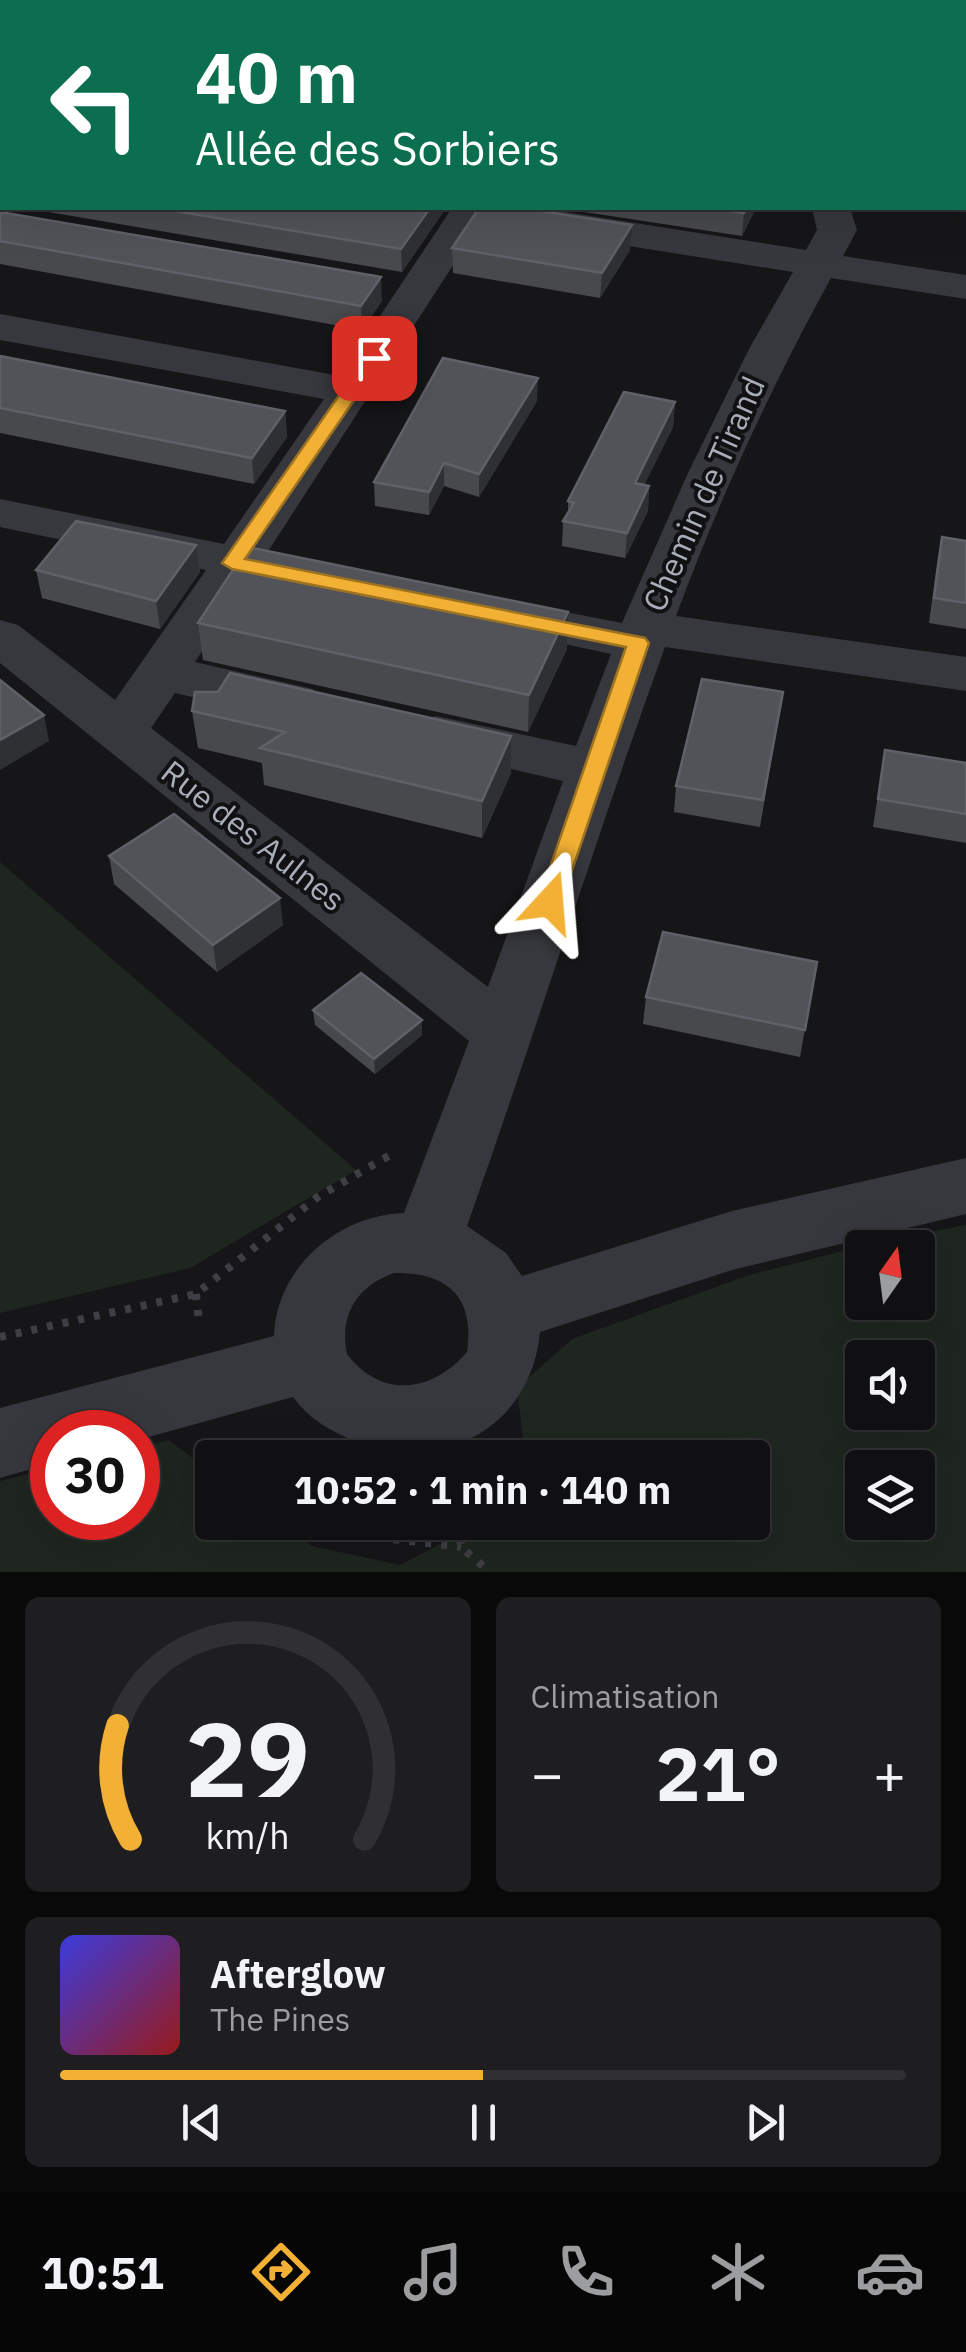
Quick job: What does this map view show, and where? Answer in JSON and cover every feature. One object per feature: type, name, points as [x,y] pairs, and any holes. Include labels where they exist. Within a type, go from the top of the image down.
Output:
[{"type":"street","name":"Chemin de Tirand","points":[[428,1244],[506,1036],[641,635],[745,396],[837,230],[831,210]]},
{"type":"street","points":[[121,732],[352,391],[398,288],[494,212],[966,286]]},
{"type":"street","points":[[0,327],[352,391]]},
{"type":"street","points":[[0,513],[354,585]]},
{"type":"street","points":[[448,604],[641,635],[966,674]]},
{"type":"street","name":"Rue des Aulnes","points":[[0,637],[506,1036]]},
{"type":"street","points":[[160,672],[595,769]]},
{"type":"street","points":[[504,1314],[597,1278],[892,1201],[966,1186]]},
{"type":"street","points":[[394,1243],[428,1244],[471,1262],[493,1286],[504,1314],[505,1344],[493,1375],[470,1399],[448,1412],[413,1421],[378,1418],[346,1404],[322,1380],[312,1359],[309,1327],[317,1297],[335,1272],[362,1253],[394,1243]]},
{"type":"street","points":[[0,1444],[312,1359]]},
{"type":"path","points":[[0,1337],[196,1294],[319,1196],[407,1145],[459,1160]]},
{"type":"path","points":[[401,1540],[461,1547],[490,1572]]},
{"type":"path","points":[[460,1540],[461,1547]]},
{"type":"shaded area","points":[[0,862],[356,1170],[190,1268],[0,1313]]},
{"type":"shaded area","points":[[966,1225],[966,1572],[0,1572],[0,1481],[30,1474],[30,1540],[160,1540],[160,1442],[169,1440],[195,1460],[195,1540],[304,1540],[312,1546],[400,1565],[448,1540],[770,1540],[770,1440],[523,1440],[517,1388],[572,1339],[749,1275],[845,1250],[845,1320],[935,1320],[935,1231]]},
{"type":"building","points":[[170,210],[429,210],[401,249]]},
{"type":"building","points":[[478,210],[534,210],[632,225],[602,273],[452,248]]},
{"type":"building","points":[[0,212],[381,277],[361,306],[0,241]]},
{"type":"building","points":[[0,356],[285,411],[252,458],[0,408]]},
{"type":"building","points":[[443,358],[538,378],[479,474],[444,463],[429,492],[374,482]]},
{"type":"building","points":[[624,392],[675,402],[635,483],[649,486],[627,533],[563,521],[574,503],[568,501]]},
{"type":"building","points":[[76,521],[196,545],[156,601],[36,570]]},
{"type":"building","points":[[942,537],[966,541],[966,603],[934,598]]},
{"type":"building","points":[[248,547],[568,612],[529,695],[198,623]]},
{"type":"building","points":[[230,673],[511,736],[482,801],[260,748],[285,732],[192,711],[195,692],[218,692]]},
{"type":"building","points":[[702,679],[783,692],[763,800],[676,786]]},
{"type":"building","points":[[0,680],[44,715],[0,740]]},
{"type":"building","points":[[885,750],[966,763],[966,814],[878,799]]},
{"type":"building","points":[[174,814],[280,898],[213,945],[109,856]]},
{"type":"building","points":[[663,932],[817,962],[805,1030],[646,997]]},
{"type":"building","points":[[361,973],[422,1020],[374,1059],[313,1010]]},
{"type":"route","points":[[374,358],[232,563],[638,643],[550,902]]}]
